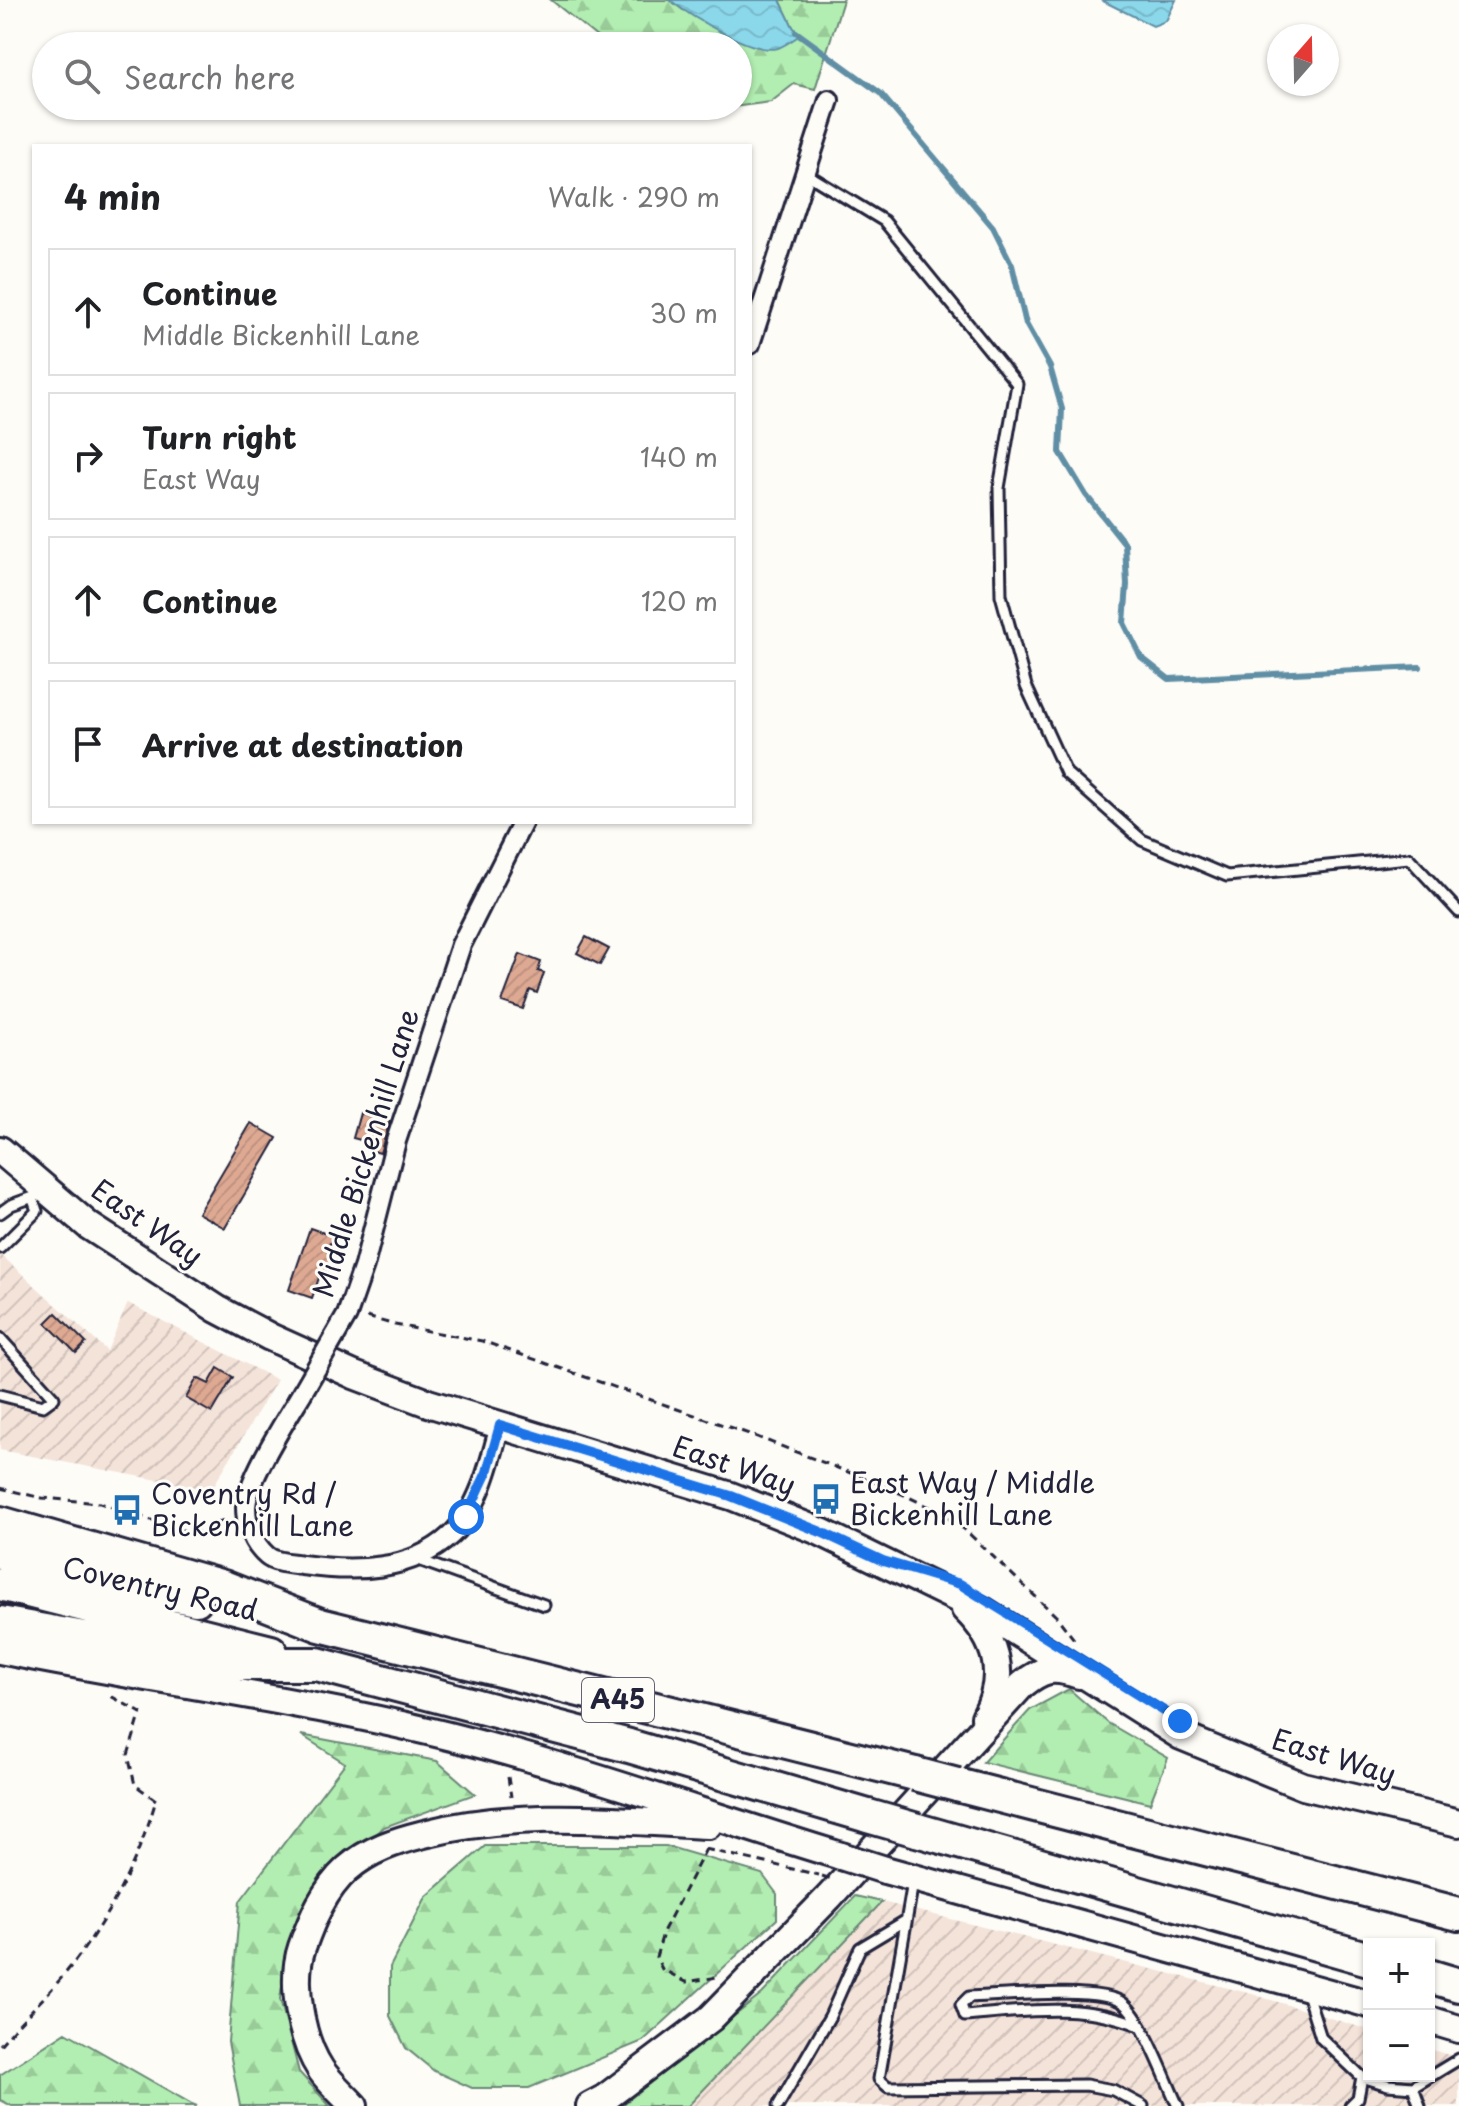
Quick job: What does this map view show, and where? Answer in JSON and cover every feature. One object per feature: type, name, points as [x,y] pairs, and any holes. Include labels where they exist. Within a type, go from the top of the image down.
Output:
[{"type":"highway","points":[[0,1523],[223,1587],[320,1625]]},
{"type":"highway","name":"Coventry Road","points":[[0,1552],[125,1584],[320,1625]]},
{"type":"highway","name":"Coventry Road","points":[[0,1584],[317,1664]]},
{"type":"highway","points":[[0,1623],[229,1664],[317,1664]]},
{"type":"highway","name":"A45","points":[[320,1625],[1459,1914]]},
{"type":"highway","name":"A45","points":[[317,1664],[629,1746],[1363,1957]]},
{"type":"highway","points":[[1435,1978],[1459,1985]]},
{"type":"street","points":[[752,338],[829,100]]},
{"type":"street","name":"Middle Bickenhill Lane","points":[[246,1503],[278,1433],[348,1313],[364,1266],[396,1141],[461,945],[522,824]]},
{"type":"street","name":"East Way","points":[[0,1150],[39,1193],[217,1309],[270,1337],[354,1375],[428,1403],[731,1496],[821,1532],[985,1612],[1181,1736],[1303,1786],[1459,1823]]},
{"type":"street","points":[[246,1503],[247,1522],[253,1538],[268,1558],[334,1570],[373,1568],[415,1559],[445,1540],[466,1517],[487,1472],[500,1425]]},
{"type":"street","points":[[955,1599],[979,1622],[991,1643],[997,1663],[996,1697],[978,1731]]},
{"type":"street","points":[[0,1650],[340,1712],[463,1740],[599,1778],[744,1827],[838,1866],[885,1870],[1363,2002]]},
{"type":"street","points":[[590,2106],[711,2018],[829,1897],[1022,1685],[1038,1672],[1060,1669],[1090,1678]]},
{"type":"street","points":[[354,2106],[321,2070],[304,2034],[298,1997],[299,1956],[315,1910],[347,1869],[386,1844],[446,1828],[513,1818],[576,1817],[744,1827]]},
{"type":"street","points":[[1435,2022],[1459,2029]]},
{"type":"lane","points":[[805,173],[884,221],[1017,384],[999,488],[1001,595],[1026,686],[1066,773],[1142,840],[1227,876],[1409,858],[1459,912]]},
{"type":"lane","points":[[0,1213],[39,1193],[37,1211],[0,1248]]},
{"type":"lane","points":[[0,1338],[54,1398],[43,1406],[0,1395]]},
{"type":"lane","points":[[415,1559],[544,1605]]},
{"type":"lane","points":[[914,1879],[879,2079],[888,2087],[1086,2085],[1113,2090],[1143,2106]]},
{"type":"lane","points":[[778,2106],[830,2016],[860,1948],[905,1921]]},
{"type":"lane","points":[[1305,1987],[1321,2038],[1362,2077],[1388,2085],[1413,2087],[1459,2059]]},
{"type":"lane","points":[[1140,2026],[1114,2014],[1078,2010],[965,2016],[961,2005],[969,1997],[1089,1994],[1122,2002],[1140,2026],[1178,2106]]},
{"type":"lane","points":[[1350,2106],[1358,2098],[1362,2077]]},
{"type":"lane","points":[[1413,2087],[1420,2106]]},
{"type":"path","points":[[348,1313],[482,1341],[752,1435],[887,1487],[934,1509],[964,1529],[1056,1616],[1081,1648]]},
{"type":"path","points":[[0,1488],[42,1498],[100,1503],[181,1530],[203,1532],[229,1516],[237,1499],[246,1503]]},
{"type":"path","points":[[0,2045],[65,1975],[101,1923],[146,1834],[156,1800],[135,1785],[128,1755],[141,1713],[100,1691]]},
{"type":"path","points":[[497,1773],[509,1777],[513,1818]]},
{"type":"path","points":[[692,1846],[822,1876]]},
{"type":"path","points":[[706,1849],[664,1930],[656,1957],[662,1969],[686,1982],[725,1976]]},
{"type":"path","points":[[825,1886],[838,1866]]},
{"type":"shaded area","points":[[0,1254],[107,1351],[128,1303],[277,1380],[211,1490],[0,1450]]},
{"type":"shaded area","points":[[882,1902],[1252,1994],[1363,2028],[1363,2082],[1435,2082],[1435,2051],[1459,2058],[1459,2106],[688,2106]]},
{"type":"green space","points":[[551,0],[670,0],[683,10],[793,27],[780,0],[843,0],[815,89],[794,84],[771,102],[752,104],[752,32],[591,32]]},
{"type":"green space","points":[[1069,1689],[1108,1723],[1168,1758],[1150,1803],[983,1762],[1030,1710]]},
{"type":"green space","points":[[301,1735],[437,1761],[475,1794],[384,1827],[308,1896],[289,1940],[280,1999],[299,2072],[330,2106],[240,2106],[228,2042],[240,1901],[345,1763]]},
{"type":"green space","points":[[485,1846],[666,1846],[762,1874],[777,1894],[777,1919],[643,2041],[529,2088],[472,2088],[434,2071],[406,2048],[390,2016],[390,1967],[426,1897]]},
{"type":"green space","points":[[855,1896],[882,1902],[688,2106],[621,2106],[762,1994]]},
{"type":"green space","points":[[66,2032],[197,2106],[12,2106],[0,2100],[0,2075]]},
{"type":"water","points":[[670,0],[780,0],[800,35],[778,48],[767,49],[752,46],[752,32],[722,32]]},
{"type":"water","points":[[1101,0],[1176,0],[1166,21],[1153,26]]},
{"type":"building","points":[[586,937],[609,949],[600,965],[577,953]]},
{"type":"building","points":[[520,954],[541,962],[538,971],[544,973],[537,993],[530,990],[523,1009],[502,1002]]},
{"type":"building","points":[[360,1113],[390,1121],[380,1153],[366,1149],[368,1142],[353,1138]]},
{"type":"building","points":[[251,1123],[277,1138],[225,1228],[198,1213]]},
{"type":"building","points":[[310,1228],[333,1236],[327,1251],[334,1254],[326,1277],[320,1275],[312,1298],[289,1290]]},
{"type":"building","points":[[56,1313],[86,1343],[76,1353],[46,1323]]},
{"type":"building","points":[[218,1368],[233,1377],[212,1413],[186,1398],[197,1378],[209,1384]]},
{"type":"waterway","points":[[796,32],[880,93],[993,227],[1012,265],[1026,324],[1050,367],[1062,409],[1060,452],[1086,495],[1125,544],[1127,585],[1124,623],[1141,657],[1169,679],[1420,667]]},
{"type":"place","name":"East Way / Middle Bickenhill Lane","points":[[826,1499]]},
{"type":"place","name":"Coventry Rd / Bickenhill Lane","points":[[127,1510]]},
{"type":"route","points":[[466,1517],[487,1472],[500,1425],[731,1496],[883,1561],[960,1584],[1180,1721]]}]
